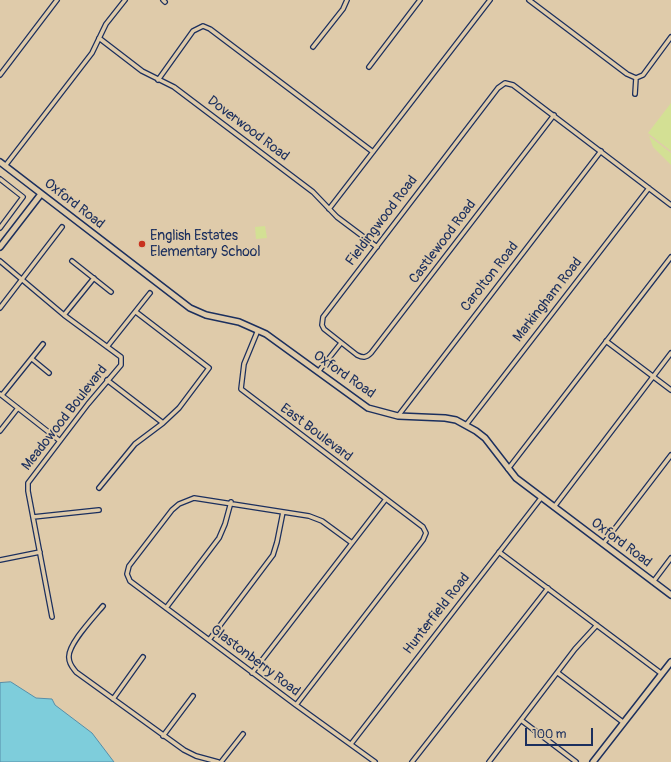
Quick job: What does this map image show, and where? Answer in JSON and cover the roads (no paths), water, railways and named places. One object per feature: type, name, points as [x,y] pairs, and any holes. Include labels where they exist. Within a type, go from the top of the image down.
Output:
[{"type":"street","points":[[0,75],[57,0]]},
{"type":"street","points":[[5,166],[92,53],[106,24],[125,0]]},
{"type":"street","points":[[313,47],[343,9],[347,0]]},
{"type":"street","points":[[369,67],[420,0]]},
{"type":"street","points":[[329,209],[490,0]]},
{"type":"street","points":[[529,0],[627,74],[636,78],[643,75],[671,38]]},
{"type":"street","points":[[158,80],[193,31],[203,26],[210,29],[373,152]]},
{"type":"street","name":"Doverwood Road","points":[[99,38],[142,71],[174,87],[217,119],[313,192],[329,209],[377,247]]},
{"type":"street","points":[[635,94],[636,78]]},
{"type":"street","name":"Fieldingwood Road","points":[[341,343],[324,329],[321,320],[498,88],[505,83],[513,85],[554,115]]},
{"type":"street","points":[[554,115],[671,205]]},
{"type":"street","name":"Castlewood Road","points":[[341,343],[362,358],[367,357],[372,353],[554,115]]},
{"type":"street","name":"Carolton Road","points":[[398,416],[601,152]]},
{"type":"street","name":"Oxford Road","points":[[0,162],[190,308],[206,315],[239,322],[258,330],[368,408],[398,416],[445,418],[466,425],[485,438],[516,478],[671,595]]},
{"type":"street","points":[[0,179],[23,196],[0,228]]},
{"type":"street","name":"Markingham Road","points":[[466,425],[649,188]]},
{"type":"street","points":[[0,247],[41,194]]},
{"type":"street","points":[[0,308],[62,227]]},
{"type":"street","points":[[508,469],[671,257]]},
{"type":"street","name":"Meadowood Boulevard","points":[[0,261],[23,278],[64,315],[121,357],[121,365],[107,380],[28,483],[28,491],[52,617]]},
{"type":"street","points":[[72,261],[112,292]]},
{"type":"street","points":[[64,315],[94,278]]},
{"type":"street","points":[[108,346],[150,293]]},
{"type":"street","points":[[99,488],[135,444],[163,423],[179,408],[210,368],[136,312]]},
{"type":"street","name":"East Boulevard","points":[[258,330],[244,364],[240,389],[386,498],[423,527],[426,533],[423,540],[296,705]]},
{"type":"street","points":[[606,341],[671,390]]},
{"type":"street","points":[[318,372],[341,343]]},
{"type":"street","points":[[43,344],[32,359],[1,394],[60,441]]},
{"type":"street","points":[[554,507],[671,353]]},
{"type":"street","points":[[32,359],[49,373]]},
{"type":"street","points":[[107,380],[163,423]]},
{"type":"street","points":[[0,431],[18,408]]},
{"type":"street","points":[[603,544],[671,455]]},
{"type":"street","name":"Glastonberry Road","points":[[231,502],[194,498],[179,504],[129,566],[127,574],[130,581],[252,673],[375,762]]},
{"type":"street","points":[[252,673],[386,498]]},
{"type":"street","name":"Hunterfield Road","points":[[350,744],[542,498]]},
{"type":"street","points":[[166,608],[219,538],[226,524],[231,502],[318,519],[352,542]]},
{"type":"street","points":[[33,517],[99,510]]},
{"type":"street","points":[[209,640],[273,555],[282,512]]},
{"type":"street","points":[[0,560],[40,552]]},
{"type":"street","points":[[499,552],[662,674]]},
{"type":"street","points":[[653,582],[671,558]]},
{"type":"street","points":[[412,762],[548,588]]},
{"type":"street","points":[[103,606],[71,647],[68,659],[71,666],[76,672],[163,736],[189,753],[218,762]]},
{"type":"street","points":[[489,762],[597,625]]},
{"type":"street","points":[[113,699],[143,657]]},
{"type":"street","points":[[593,762],[671,662]]},
{"type":"street","points":[[558,673],[624,723]]},
{"type":"street","points":[[163,736],[192,696]]},
{"type":"street","points":[[521,720],[576,762]]},
{"type":"street","points":[[222,762],[243,734]]},
{"type":"water","points":[[11,682],[36,698],[52,699],[55,705],[92,733],[114,762],[0,762],[0,683]]},
{"type":"place","name":"English Estates Elementary School","points":[[142,244]]}]
